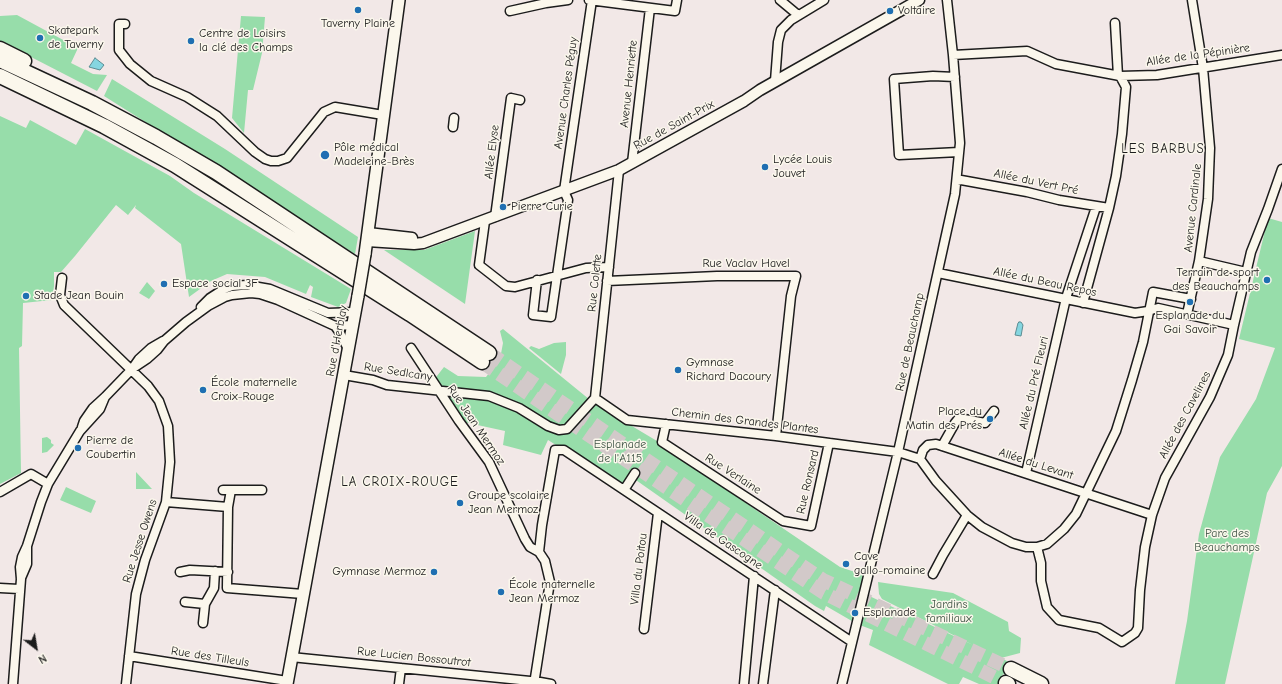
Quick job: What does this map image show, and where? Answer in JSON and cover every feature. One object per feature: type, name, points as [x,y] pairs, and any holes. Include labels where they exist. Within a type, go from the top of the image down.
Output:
[{"type":"highway","points":[[0,48],[74,87],[92,103]]},
{"type":"highway","points":[[0,60],[92,103],[156,137],[216,172],[486,357],[410,314],[175,165],[70,109],[0,76]]},
{"type":"highway","points":[[0,86],[70,109]]},
{"type":"highway","points":[[1011,669],[1041,684]]},
{"type":"main road","name":"Rue d'Herblay","points":[[287,682],[356,312],[368,237],[399,0]]},
{"type":"street","points":[[510,11],[568,0]]},
{"type":"street","points":[[591,0],[675,11],[677,0]]},
{"type":"street","name":"Avenue Charles Péguy","points":[[537,280],[533,315],[551,317],[568,200],[564,190],[591,0]]},
{"type":"street","points":[[780,0],[798,15]]},
{"type":"street","points":[[775,81],[778,42],[781,30],[790,20],[824,0]]},
{"type":"street","name":"Rue de Saint-Prix","points":[[368,237],[414,244],[427,242],[619,170],[744,101],[775,81],[919,0]]},
{"type":"street","name":"Rue de Beauchamp","points":[[842,684],[898,452],[948,232],[957,181],[960,143],[947,0]]},
{"type":"street","name":"Avenue Cardinale","points":[[1187,314],[1199,261],[1208,199],[1210,148],[1203,68],[1192,0]]},
{"type":"street","name":"Avenue Henriette","points":[[632,163],[650,8]]},
{"type":"street","points":[[1083,303],[1109,208],[1122,134],[1126,87],[1119,76],[1115,23]]},
{"type":"street","points":[[126,24],[119,24],[119,50],[130,64],[151,81],[187,97],[217,116],[255,152],[270,161],[278,161],[287,158],[324,112],[335,106],[383,115]]},
{"type":"street","name":"Allée de la Pépinière","points":[[953,55],[1027,51],[1056,64],[1119,76],[1157,75],[1282,55]]},
{"type":"street","points":[[955,77],[933,76],[894,79],[899,155],[959,152]]},
{"type":"street","name":"Allée Elyse","points":[[495,217],[511,98],[520,100]]},
{"type":"street","points":[[453,127],[454,118]]},
{"type":"street","name":"Allée des Cavelines","points":[[1037,547],[1041,563],[1041,581],[1047,607],[1059,620],[1099,628],[1122,642],[1135,632],[1138,628],[1140,590],[1145,546],[1152,515],[1165,478],[1210,397],[1228,355],[1251,252],[1282,169]]},
{"type":"street","name":"Rue Colette","points":[[595,398],[619,170]]},
{"type":"street","name":"Allée du Vert Pré","points":[[957,181],[969,181],[1096,207],[1109,208]]},
{"type":"street","name":"Allée du Pré Fleuri","points":[[1026,473],[1066,298],[1096,207]]},
{"type":"street","points":[[485,220],[479,265],[502,284],[509,287],[515,287],[586,268],[609,267]]},
{"type":"street","points":[[1199,261],[1246,272]]},
{"type":"street","name":"Allée du Beau Repos","points":[[938,272],[1136,313],[1158,308],[1187,314]]},
{"type":"street","name":"Rue Vaclav Havel","points":[[607,281],[717,276],[796,276],[791,296],[776,436]]},
{"type":"street","name":"Rue Jesse Owens","points":[[62,278],[60,295],[64,305],[155,394],[168,426],[170,462],[166,502],[145,560],[136,594],[126,684]]},
{"type":"street","points":[[13,684],[19,589],[27,564],[27,546],[40,502],[48,484],[94,406],[132,370],[157,350],[164,341],[210,298],[218,292],[232,286],[254,285],[266,288],[328,313],[356,312]]},
{"type":"street","points":[[920,459],[936,481],[967,515],[982,527],[1012,543],[1026,547],[1037,547],[1047,544],[1064,529],[1076,514],[1116,431],[1141,350],[1152,292],[1191,299]]},
{"type":"street","points":[[186,322],[208,306],[225,297],[240,293],[251,293],[278,300],[335,326],[353,325]]},
{"type":"street","points":[[1187,314],[1234,325]]},
{"type":"street","points":[[335,326],[349,350]]},
{"type":"street","name":"Rue Jean Mermoz","points":[[411,348],[438,390],[489,462],[525,539],[530,547],[539,552],[545,561],[550,582],[534,683]]},
{"type":"street","name":"Rue Sedlcany","points":[[344,375],[373,380],[387,385],[489,396],[519,408],[548,426],[559,430],[567,429],[595,398]]},
{"type":"street","name":"Chemin des Grandes Plantes","points":[[595,398],[627,420],[776,436],[898,452],[920,459]]},
{"type":"street","points":[[942,446],[954,423],[959,418],[985,423],[994,411]]},
{"type":"street","name":"Rue Verlaine","points":[[666,424],[662,442],[783,521],[810,526]]},
{"type":"street","name":"Rue Ronsard","points":[[810,526],[829,443]]},
{"type":"street","name":"Allée du Levant","points":[[920,459],[923,450],[928,445],[936,444],[1152,515]]},
{"type":"street","name":"Villa de Gascogne","points":[[539,552],[542,525],[555,450],[564,450],[852,642]]},
{"type":"street","points":[[624,490],[635,473]]},
{"type":"street","points":[[0,492],[31,474],[48,484]]},
{"type":"street","points":[[262,490],[227,490],[227,588],[303,594]]},
{"type":"street","points":[[166,502],[228,507]]},
{"type":"street","name":"Villa du Poitou","points":[[644,628],[658,513]]},
{"type":"street","points":[[933,574],[942,555],[967,515]]},
{"type":"street","points":[[180,572],[190,570],[228,572]]},
{"type":"street","points":[[203,624],[205,604],[214,588],[216,571]]},
{"type":"street","points":[[744,684],[754,576]]},
{"type":"street","points":[[0,588],[19,589]]},
{"type":"street","points":[[763,684],[775,590]]},
{"type":"street","points":[[185,602],[205,604]]},
{"type":"street","name":"Rue des Tilleuls","points":[[130,656],[287,682]]},
{"type":"street","name":"Rue Lucien Bossoutrot","points":[[291,657],[551,684]]},
{"type":"street","points":[[400,684],[402,668]]},
{"type":"green space","points":[[17,15],[78,48],[71,63],[93,74],[107,75],[97,91],[0,41],[0,16]]},
{"type":"green space","points":[[241,16],[265,17],[262,53],[253,90],[248,90],[244,133],[232,118]]},
{"type":"green space","points":[[112,79],[225,149],[358,237],[355,254],[104,96]]},
{"type":"green space","points":[[0,116],[26,128],[30,120],[76,145],[85,129],[170,176],[194,193],[351,289],[346,303],[338,307],[311,297],[313,287],[310,285],[306,294],[265,277],[227,274],[211,281],[189,297],[181,244],[135,208],[136,205],[128,215],[116,205],[61,272],[54,272],[52,300],[23,303],[22,346],[19,348],[21,473],[0,484]]},
{"type":"green space","name":"Parc des Beauchamps","points":[[1268,218],[1282,222],[1282,466],[1267,493],[1225,684],[1175,684],[1187,621],[1199,534],[1220,457],[1256,399],[1275,348],[1239,339]]},
{"type":"green space","points":[[475,231],[465,304],[384,250],[424,250]]},
{"type":"green space","points":[[147,282],[155,291],[149,299],[139,293]]},
{"type":"green space","name":"Esplanade de l'A115","points":[[503,329],[595,404],[662,444],[840,567],[867,576],[863,593],[973,645],[882,599],[879,594],[878,582],[953,593],[1008,622],[1009,631],[1021,638],[1020,653],[1001,658],[1013,664],[1003,684],[979,684],[963,677],[959,684],[948,684],[869,645],[873,630],[857,624],[826,606],[824,611],[815,606],[633,478],[625,489],[548,440],[541,455],[503,445],[505,431],[459,421],[433,381],[444,367],[458,376],[486,377],[500,359],[503,343],[500,331]]},
{"type":"green space","points":[[566,342],[566,355],[561,374],[529,348],[531,346],[539,349],[554,343]]},
{"type":"green space","points":[[47,437],[54,445],[47,452],[42,453],[42,438]]},
{"type":"green space","points":[[136,472],[152,489],[136,489]]},
{"type":"green space","points":[[66,487],[96,501],[91,513],[60,500]]},
{"type":"water","points":[[95,58],[104,65],[100,70],[89,67]]},
{"type":"water","points":[[1019,322],[1023,325],[1021,336],[1015,335]]},
{"type":"tunnel","points":[[489,353],[823,580],[1011,669]]},
{"type":"tunnel","points":[[482,362],[824,593],[1006,683]]},
{"type":"place","name":"Taverny Plaine","points":[[358,10]]},
{"type":"place","name":"Voltaire","points":[[890,11]]},
{"type":"place","name":"Skatepark de Taverny","points":[[40,38]]},
{"type":"place","name":"Centre de Loisirs la clé des Champs","points":[[191,41]]},
{"type":"place","name":"Pôle médical Madeleine-Brès","points":[[325,155]]},
{"type":"place","name":"Lycée Louis Jouvet","points":[[765,167]]},
{"type":"place","name":"Pierre Curie","points":[[503,207]]},
{"type":"place","name":"Terrain de sport des Beauchamps","points":[[1267,280]]},
{"type":"place","name":"Espace social 3F","points":[[164,284]]},
{"type":"place","name":"Stade Jean Bouin","points":[[26,296]]},
{"type":"place","name":"Esplanade du Gai Savoir","points":[[1190,302]]},
{"type":"place","name":"Gymnase Richard Dacoury","points":[[678,370]]},
{"type":"place","name":"École maternelle Croix-Rouge","points":[[203,390]]},
{"type":"place","name":"Place du Matin des Prés","points":[[990,419]]},
{"type":"place","name":"Pierre de Coubertin","points":[[78,448]]},
{"type":"place","name":"Groupe scolaire Jean Mermoz","points":[[460,503]]},
{"type":"place","name":"Cave gallo-romaine","points":[[846,564]]},
{"type":"place","name":"Gymnase Mermoz","points":[[434,572]]},
{"type":"place","name":"École maternelle Jean Mermoz","points":[[501,592]]},
{"type":"place","name":"Esplanade","points":[[855,613]]},
{"type":"district","name":"LES BARBUS","points":[[1163,149]]},
{"type":"district","name":"LA CROIX-ROUGE","points":[[400,482]]},
{"type":"park label","name":"Jardins familiaux","points":[[949,612]]}]
